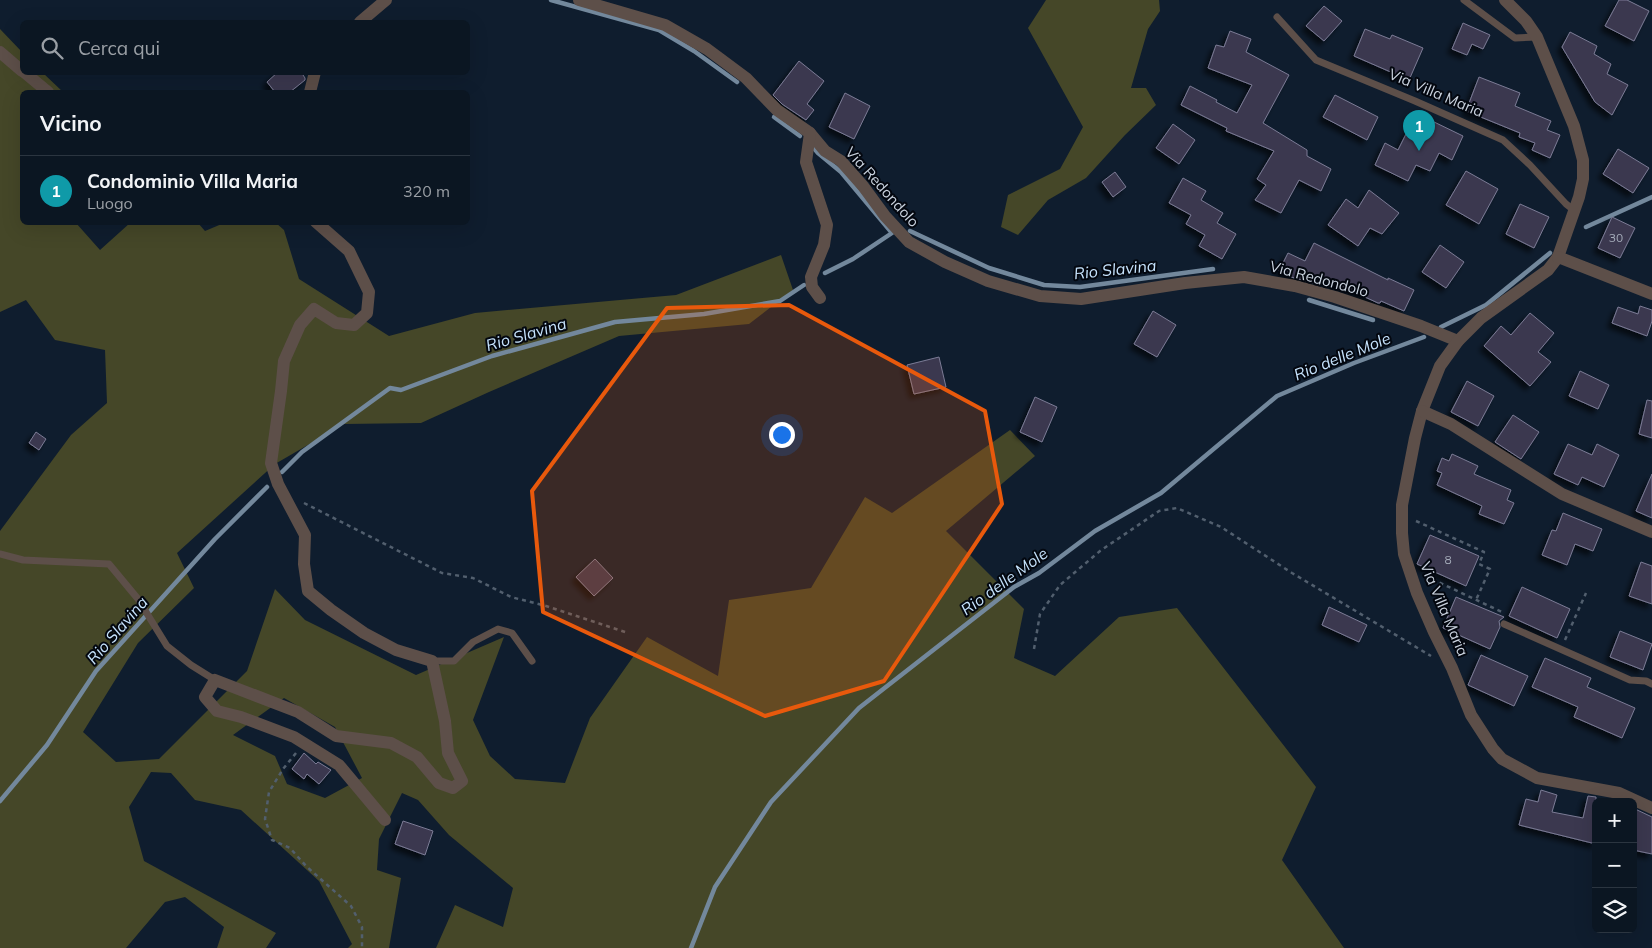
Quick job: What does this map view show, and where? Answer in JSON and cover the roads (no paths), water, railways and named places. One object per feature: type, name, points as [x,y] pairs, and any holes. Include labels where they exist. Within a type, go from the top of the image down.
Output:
[{"type":"street","points":[[362,20],[386,0]]},
{"type":"street","name":"Via Redondolo","points":[[579,0],[665,25],[707,49],[746,78],[777,110],[810,133],[825,151],[841,161],[863,186],[885,216],[909,242],[945,262],[996,283],[1040,296],[1081,299],[1204,280],[1244,277],[1295,286],[1335,297],[1421,326],[1458,341]]},
{"type":"street","name":"Via Villa Maria","points":[[1505,0],[1526,21],[1537,37],[1574,126],[1583,160],[1582,179],[1575,210],[1558,257],[1542,275],[1481,318],[1458,341],[1440,366],[1422,411],[1404,496],[1402,515],[1404,554],[1409,572],[1471,715],[1502,760],[1537,778],[1619,793],[1652,808]]},
{"type":"street","points":[[0,52],[20,69]]},
{"type":"street","points":[[27,75],[46,90]]},
{"type":"street","points":[[310,90],[314,75]]},
{"type":"street","points":[[810,133],[806,162],[828,225],[824,245],[811,278],[812,287],[820,298]]},
{"type":"street","points":[[319,225],[349,251],[369,292],[368,313],[354,325],[336,323],[314,308],[300,326],[284,361],[271,463],[278,484],[305,535],[304,564],[308,591],[364,633],[396,650],[432,661],[445,721],[448,753],[462,781],[453,788],[439,783],[417,757],[391,743],[336,736],[298,712],[214,680],[205,697],[217,711],[241,717],[294,737],[338,765],[385,820]]},
{"type":"street","points":[[1558,257],[1652,294]]},
{"type":"street","points":[[1422,411],[1451,424],[1562,494],[1652,532]]},
{"type":"lane","points":[[1464,0],[1515,38],[1537,37]]},
{"type":"lane","name":"Via Villa Maria","points":[[1277,17],[1316,60],[1503,140],[1530,165],[1566,204],[1575,210]]},
{"type":"lane","points":[[0,554],[23,560],[109,564],[138,599],[167,646],[214,680]]},
{"type":"lane","points":[[1504,624],[1630,680],[1646,681],[1652,684]]},
{"type":"lane","points":[[432,661],[454,661],[473,642],[498,629],[512,633],[532,661]]},
{"type":"waterway","points":[[551,0],[659,30],[694,51],[737,82]]},
{"type":"waterway","points":[[774,117],[800,136]]},
{"type":"waterway","points":[[813,147],[841,172],[892,233],[853,259],[825,273]]},
{"type":"waterway","name":"Rio delle Mole","points":[[1586,227],[1652,197]]},
{"type":"waterway","name":"Rio Slavina","points":[[910,231],[989,268],[1044,285],[1080,287],[1213,269]]},
{"type":"waterway","name":"Rio delle Mole","points":[[1441,327],[1486,305],[1550,253]]},
{"type":"waterway","name":"Rio Slavina","points":[[282,472],[302,452],[390,388],[401,390],[492,356],[615,322],[704,314],[780,301],[804,285]]},
{"type":"waterway","name":"Rio Slavina","points":[[1309,300],[1373,320]]},
{"type":"waterway","name":"Rio delle Mole","points":[[691,948],[715,887],[771,802],[859,708],[1014,587],[1039,573],[1095,531],[1161,493],[1277,396],[1354,363],[1424,337]]},
{"type":"waterway","name":"Rio Slavina","points":[[0,801],[47,745],[96,671],[215,539],[267,487]]},
{"type":"place","name":"Condominio Villa Maria","points":[[1419,151]]}]
